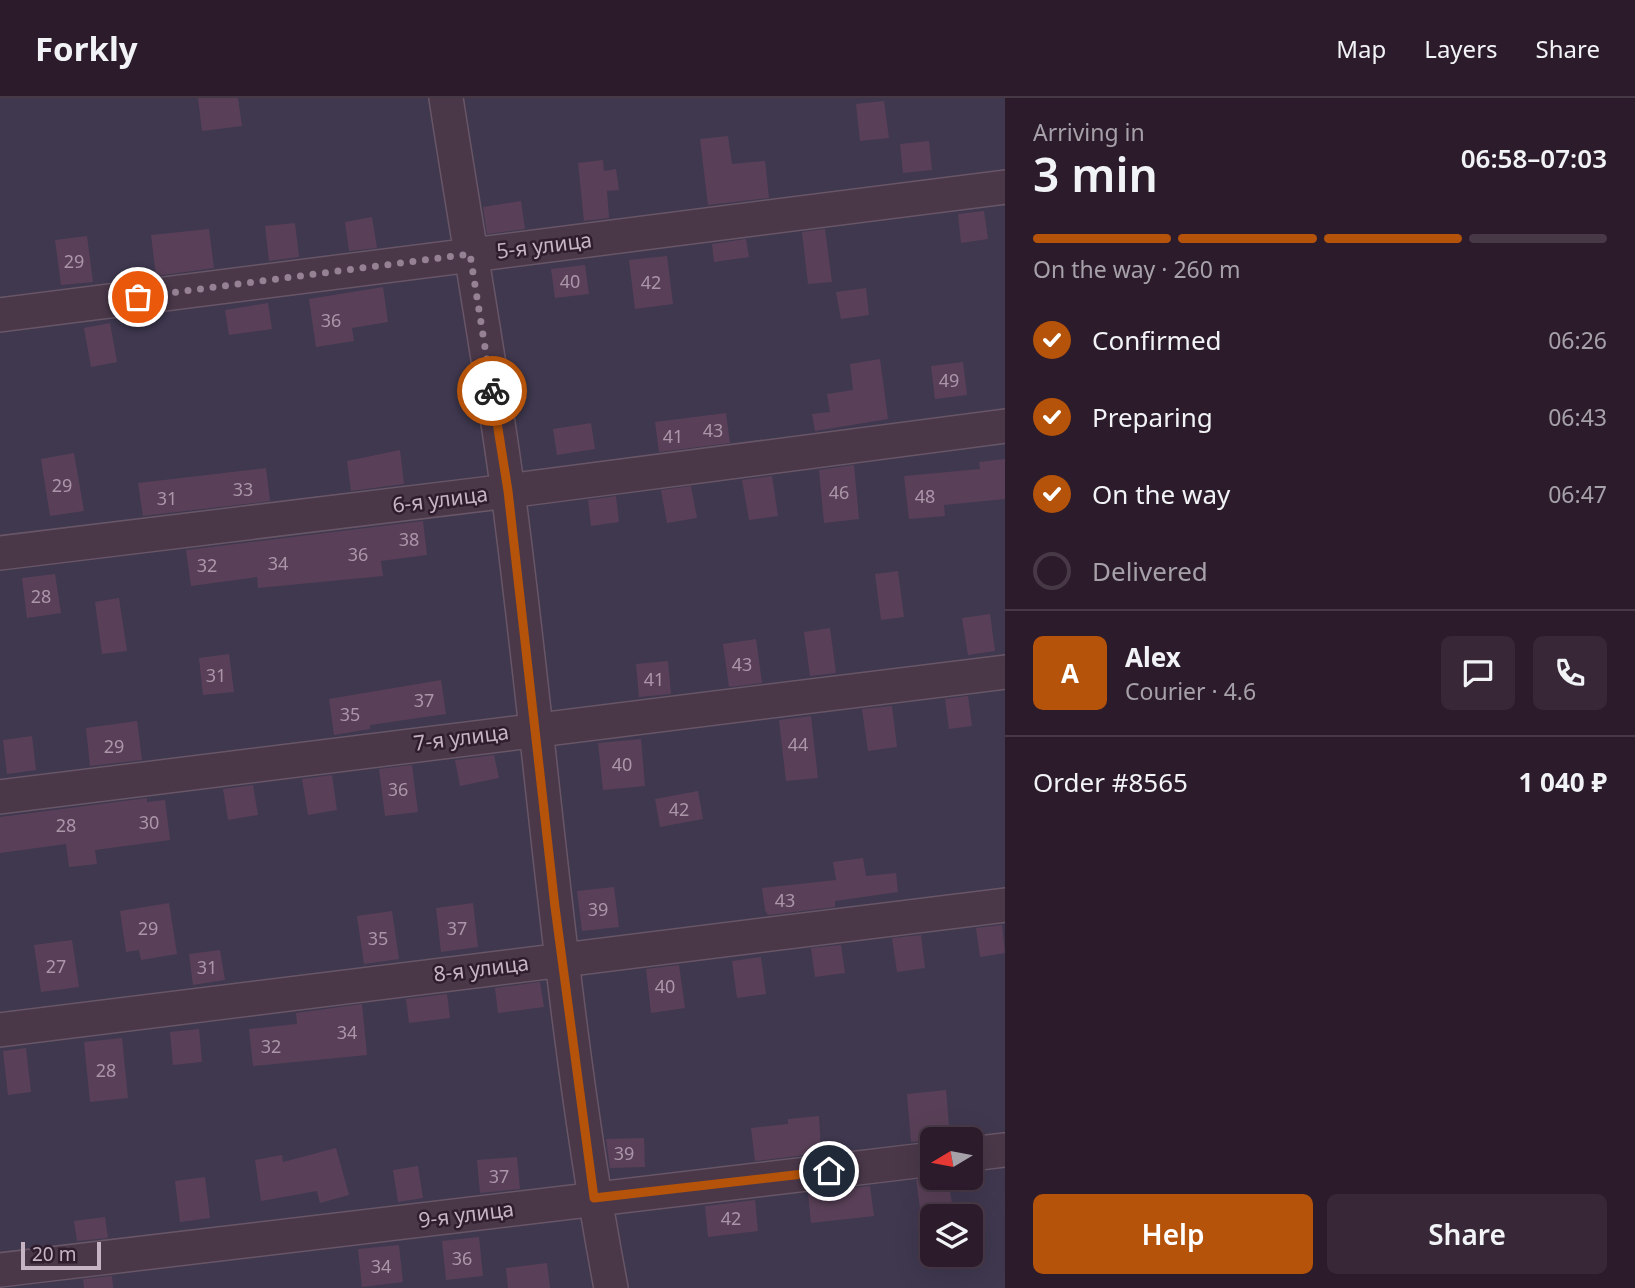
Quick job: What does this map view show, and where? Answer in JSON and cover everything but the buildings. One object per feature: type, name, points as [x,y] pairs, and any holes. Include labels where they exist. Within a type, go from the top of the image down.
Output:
[{"type":"street","points":[[446,98],[508,491],[562,958],[594,1198],[611,1288]]},
{"type":"street","name":"5-я улица","points":[[0,315],[1005,187]]},
{"type":"street","name":"6-я улица","points":[[0,553],[508,491],[1005,426]]},
{"type":"street","name":"7-я улица","points":[[0,797],[1005,671]]},
{"type":"street","name":"8-я улица","points":[[0,1030],[1005,905]]},
{"type":"street","points":[[984,1152],[1005,1150]]},
{"type":"street","name":"9-я улица","points":[[0,1270],[920,1160]]},
{"type":"shaded area","points":[[0,98],[1005,98],[1005,1288],[0,1288]]},
{"type":"way so far","points":[[138,297],[470,254],[492,391]]},
{"type":"route","points":[[492,391],[508,491],[555,907],[594,1198],[829,1171]]}]
